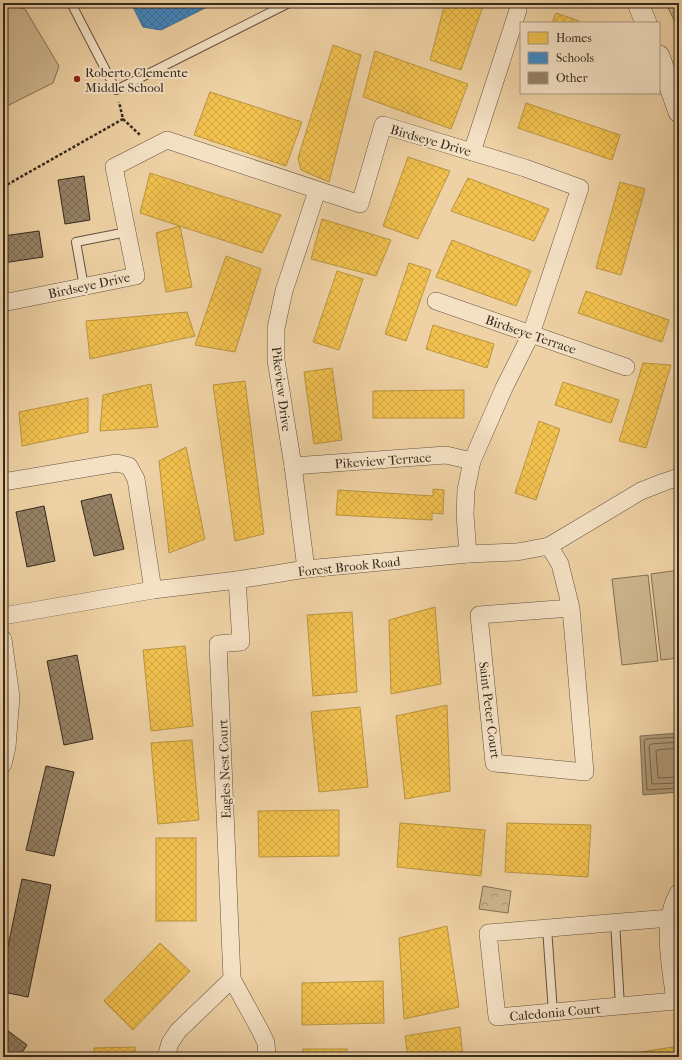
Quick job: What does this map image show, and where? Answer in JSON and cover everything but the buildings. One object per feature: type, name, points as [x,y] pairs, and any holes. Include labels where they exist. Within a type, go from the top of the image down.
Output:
[{"type":"street","points":[[638,3],[646,22]]},
{"type":"street","points":[[472,152],[518,10]]},
{"type":"street","points":[[660,59],[679,112]]},
{"type":"street","name":"Birdseye Drive","points":[[3,303],[136,276],[114,167],[167,140],[360,204],[383,126],[525,168],[580,188],[532,334],[504,388],[472,461],[466,490],[465,515],[468,554]]},
{"type":"street","name":"Pikeview Drive","points":[[306,569],[293,466],[276,360],[276,328],[279,307],[317,191]]},
{"type":"street","name":"Birdseye Terrace","points":[[436,301],[626,367]]},
{"type":"street","name":"Pikeview Terrace","points":[[293,466],[446,455],[472,461]]},
{"type":"street","points":[[3,482],[117,463],[129,466],[136,479],[153,590]]},
{"type":"street","name":"Forest Brook Road","points":[[3,616],[153,590],[237,580],[306,569],[468,554],[516,552],[549,546],[584,527],[618,504],[641,491],[679,477]]},
{"type":"street","name":"Saint Peter Court","points":[[549,546],[560,564],[571,608],[585,772],[494,763],[479,615],[571,608]]},
{"type":"street","name":"Eagles Nest Court","points":[[237,580],[241,642],[218,644],[232,979],[266,1043],[267,1057]]},
{"type":"street","points":[[3,639],[5,667],[11,697],[6,716],[7,746],[3,764]]},
{"type":"street","name":"Caledonia Court","points":[[670,918],[488,933],[497,1017],[675,1002],[668,932],[675,899],[679,892]]},
{"type":"street","points":[[166,1057],[170,1043],[178,1031],[232,979]]},
{"type":"lane","points":[[71,3],[116,90],[289,3]]},
{"type":"lane","points":[[84,287],[76,242],[127,232]]},
{"type":"lane","points":[[615,922],[620,1006]]},
{"type":"lane","points":[[547,928],[554,1012]]},
{"type":"path","points":[[116,90],[123,119],[153,148]]},
{"type":"path","points":[[3,187],[123,119]]},
{"type":"green space","points":[[666,3],[679,3],[679,32],[678,29]]},
{"type":"green space","points":[[5,4],[25,9],[59,66],[53,83],[3,108],[3,5]]},
{"type":"green space","points":[[679,570],[679,658],[661,660],[651,574]]},
{"type":"green space","points":[[648,575],[658,661],[622,665],[612,579]]},
{"type":"green space","points":[[483,886],[511,891],[508,913],[479,909]]},
{"type":"water","points":[[679,733],[679,792],[643,795],[640,736]]},
{"type":"place","name":"Roberto Clemente Middle School","points":[[77,79]]}]
